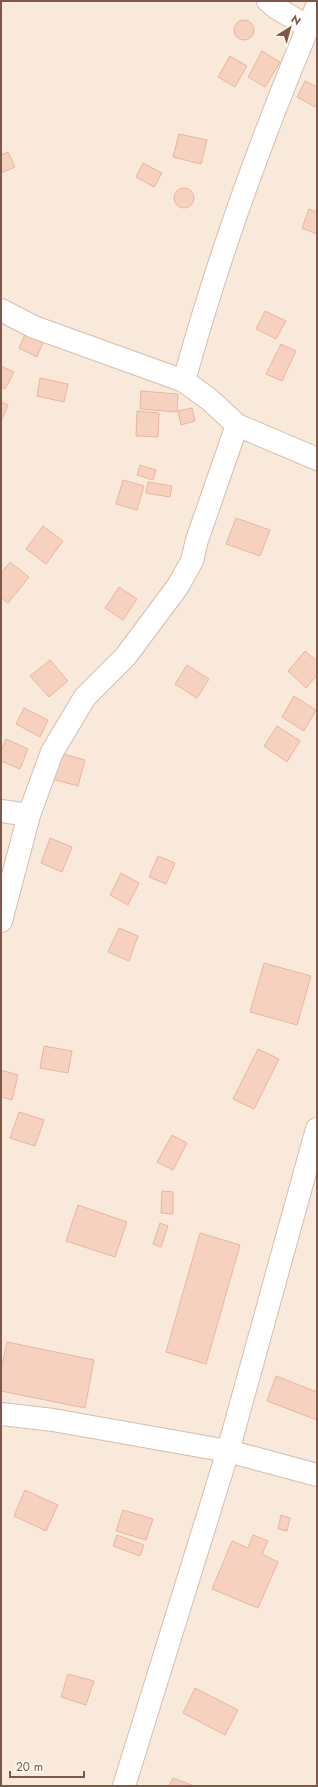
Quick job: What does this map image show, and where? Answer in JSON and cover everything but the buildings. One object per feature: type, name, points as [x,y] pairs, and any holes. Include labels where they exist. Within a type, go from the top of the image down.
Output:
[{"type":"street","points":[[268,1],[275,7],[308,27]]},
{"type":"street","points":[[184,381],[213,283],[260,148],[317,6]]},
{"type":"street","points":[[1,310],[34,327],[184,381],[210,400],[237,425],[317,459]]},
{"type":"street","points":[[1,921],[29,815],[52,752],[85,697],[126,656],[178,586],[192,560],[197,540],[237,425]]},
{"type":"street","points":[[1,810],[29,815]]},
{"type":"street","points":[[124,1786],[228,1451],[317,1129]]},
{"type":"street","points":[[1,1414],[53,1420],[228,1451],[317,1475]]},
{"type":"shaded area","points":[[1,1],[317,1],[317,1786],[1,1786]]}]
